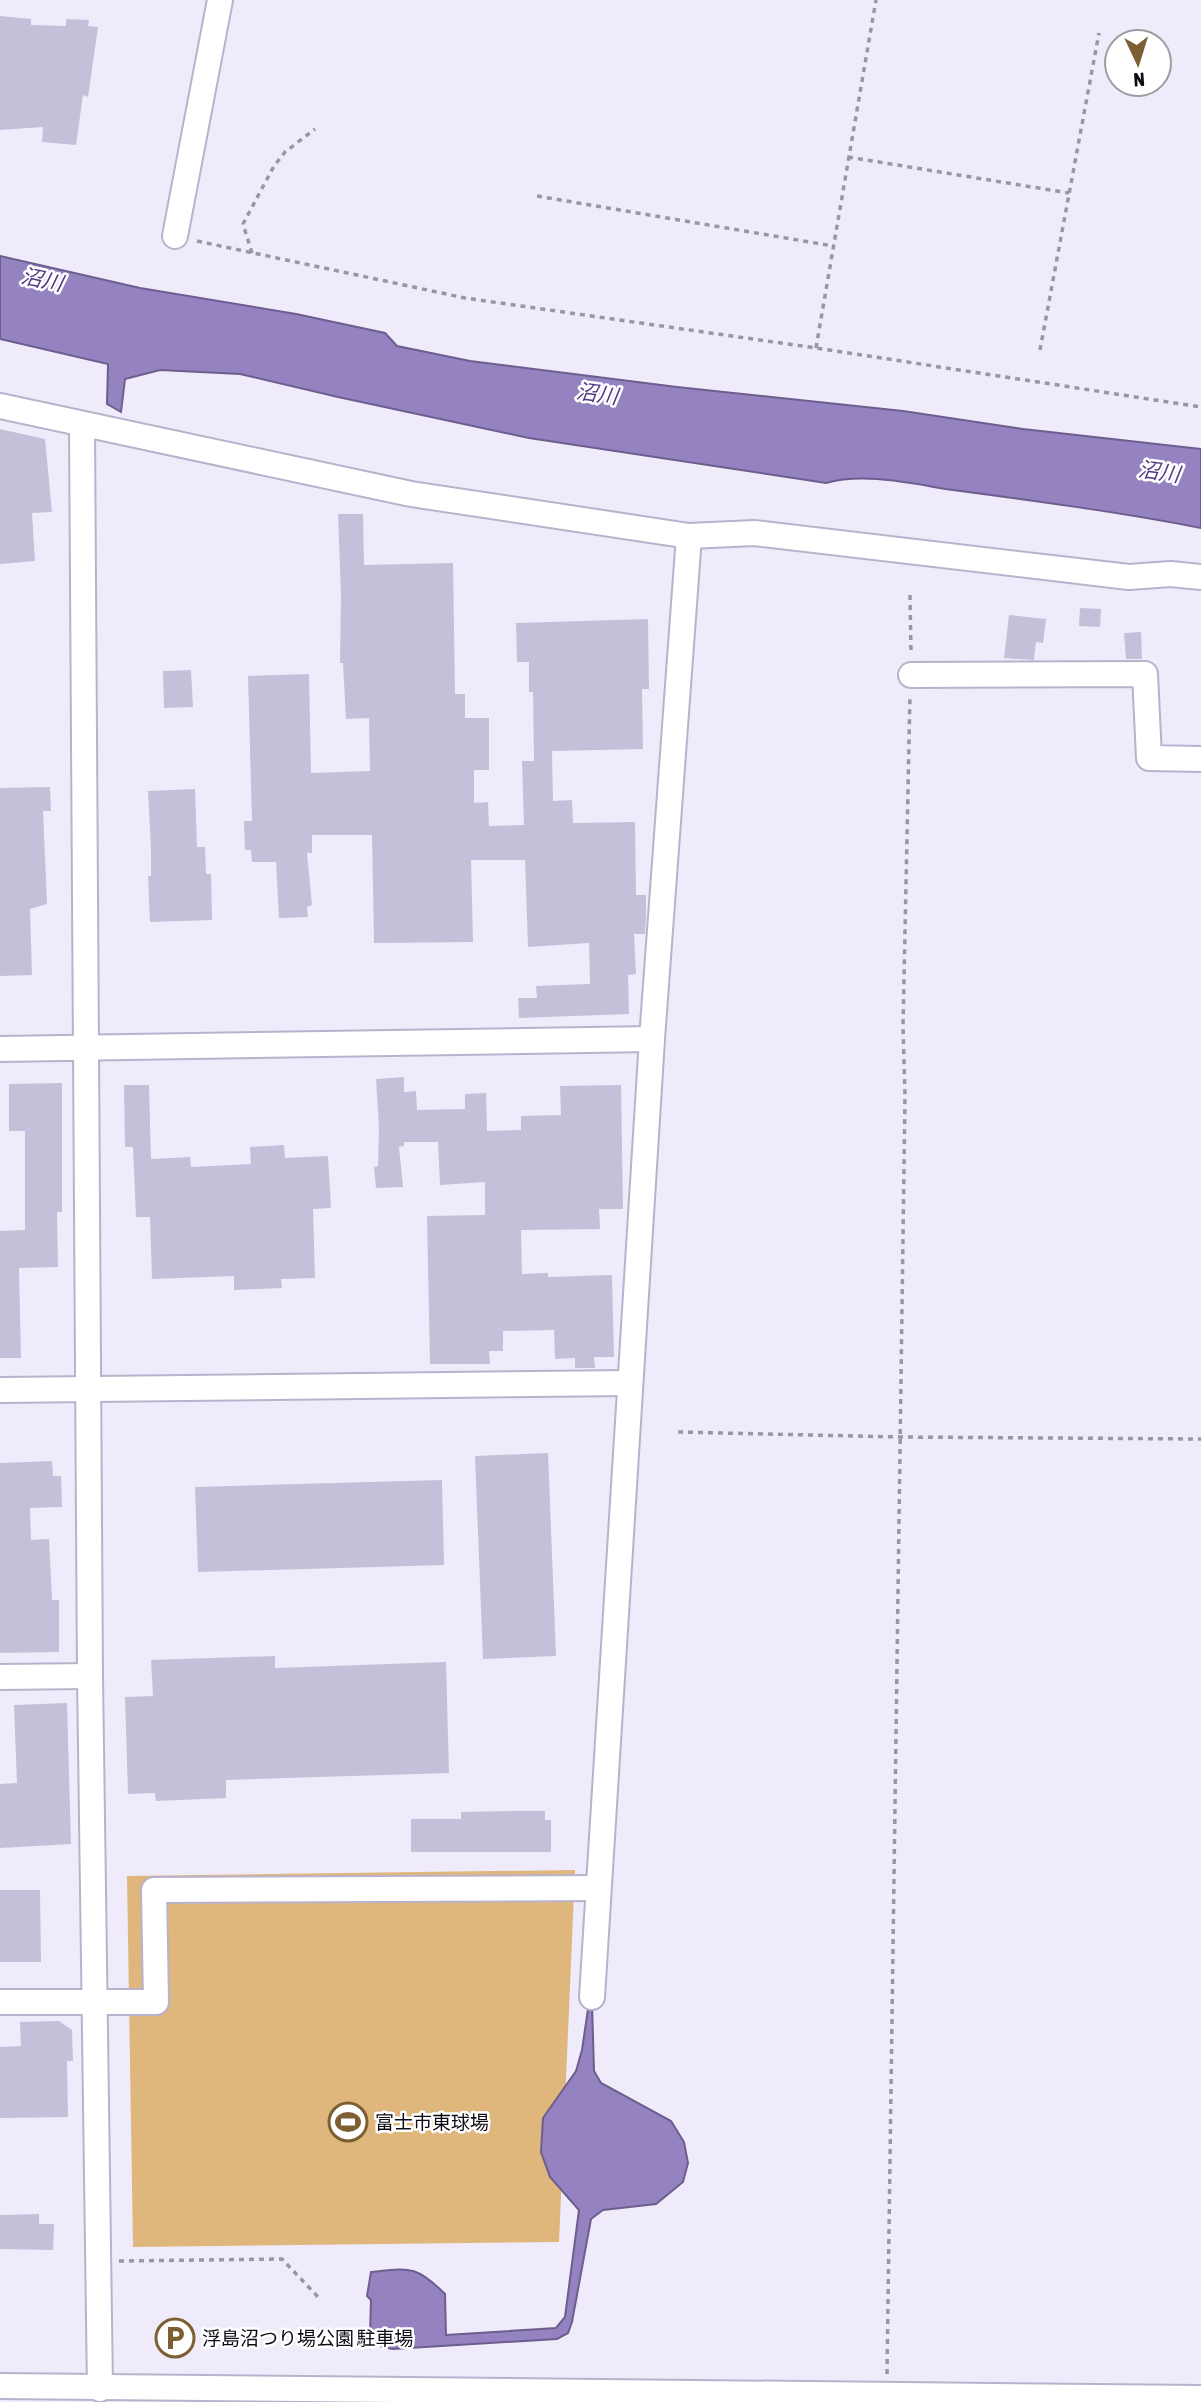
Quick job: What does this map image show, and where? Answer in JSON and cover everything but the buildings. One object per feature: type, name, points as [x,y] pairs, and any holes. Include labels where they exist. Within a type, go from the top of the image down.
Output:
[{"type":"street","points":[[174,236],[220,0]]},
{"type":"street","points":[[0,405],[82,425],[411,494],[689,536],[754,533],[1129,577],[1171,574],[1201,577]]},
{"type":"street","points":[[82,425],[90,1676],[100,2389]]},
{"type":"street","points":[[592,1997],[652,1039],[689,536]]},
{"type":"street","points":[[911,675],[1145,674],[1149,758],[1201,758]]},
{"type":"street","points":[[0,1049],[652,1039]]},
{"type":"street","points":[[0,1390],[630,1383]]},
{"type":"street","points":[[0,1677],[90,1676]]},
{"type":"street","points":[[0,2003],[156,2002],[154,1890],[598,1888]]},
{"type":"street","points":[[0,2386],[100,2389],[139,2395],[887,2393],[1201,2398]]},
{"type":"path","points":[[816,348],[876,0]]},
{"type":"path","points":[[1040,350],[1099,33]]},
{"type":"path","points":[[252,253],[243,225],[258,193],[285,152],[315,130]]},
{"type":"path","points":[[848,157],[1069,193]]},
{"type":"path","points":[[537,196],[833,246]]},
{"type":"path","points":[[174,236],[465,298],[1201,407]]},
{"type":"path","points":[[887,2393],[910,595]]},
{"type":"path","points":[[678,1432],[1201,1439]]},
{"type":"path","points":[[99,2261],[282,2259],[320,2299]]},
{"type":"shaded area","name":"富士市東球場","points":[[575,1870],[559,2242],[133,2247],[127,1876]]},
{"type":"water","name":"沼川","points":[[0,256],[140,288],[296,314],[385,333],[397,346],[470,361],[903,411],[1023,429],[1201,449],[1201,528],[906,482],[857,479],[826,483],[529,438],[240,374],[160,370],[125,379],[121,412],[107,404],[108,364],[0,339]]},
{"type":"water","points":[[592,2003],[594,2071],[601,2083],[671,2121],[684,2142],[688,2163],[683,2182],[656,2204],[603,2210],[591,2219],[568,2333],[557,2339],[393,2349],[382,2347],[370,2334],[371,2300],[367,2296],[371,2272],[404,2270],[427,2278],[445,2294],[446,2335],[556,2328],[565,2317],[579,2210],[550,2177],[541,2152],[543,2118],[576,2071],[588,2009]]},
{"type":"place","name":"富士市東球場","points":[[348,2122]]},
{"type":"place","name":"浮島沼つり場公園 駐車場","points":[[175,2338]]}]
